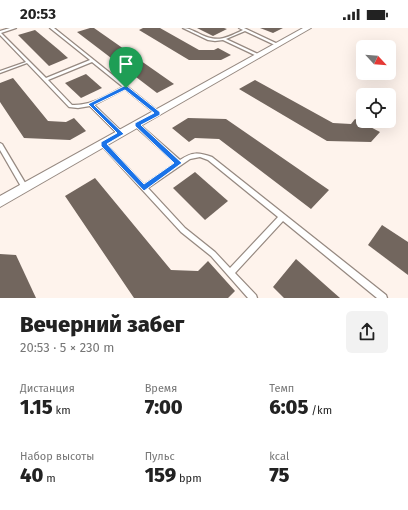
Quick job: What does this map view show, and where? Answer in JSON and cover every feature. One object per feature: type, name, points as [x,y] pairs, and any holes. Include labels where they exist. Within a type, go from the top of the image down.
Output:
[{"type":"street","points":[[0,202],[307,28]]},
{"type":"lane","points":[[14,28],[0,32],[71,106],[82,107],[126,88]]},
{"type":"lane","points":[[52,28],[158,113]]},
{"type":"lane","points":[[185,28],[211,41],[225,40],[245,30]]},
{"type":"lane","points":[[241,28],[278,45]]},
{"type":"lane","points":[[225,40],[259,56]]},
{"type":"lane","points":[[45,80],[92,61]]},
{"type":"lane","points":[[0,72],[28,62]]},
{"type":"lane","points":[[91,104],[121,134]]},
{"type":"lane","points":[[137,125],[179,163]]},
{"type":"lane","points":[[103,144],[188,236],[213,254],[231,272],[253,298]]},
{"type":"lane","points":[[0,146],[26,188]]},
{"type":"lane","points":[[144,188],[189,156],[194,155],[210,158],[383,298]]},
{"type":"lane","points":[[231,272],[283,217]]},
{"type":"building","points":[[94,28],[174,84],[157,93],[77,32]]},
{"type":"building","points":[[143,28],[160,28],[199,50],[214,50],[218,48],[231,55],[221,60],[189,60],[139,30]]},
{"type":"building","points":[[197,28],[224,28],[227,29],[213,36]]},
{"type":"building","points":[[260,28],[283,28],[273,33]]},
{"type":"building","points":[[35,30],[68,58],[49,66],[18,35]]},
{"type":"building","points":[[86,74],[102,88],[81,98],[65,83]]},
{"type":"building","points":[[13,78],[48,121],[66,122],[74,118],[86,131],[70,140],[24,138],[0,102],[0,83]]},
{"type":"building","points":[[255,80],[333,123],[351,124],[355,119],[356,128],[372,128],[380,132],[371,142],[327,141],[239,89]]},
{"type":"building","points":[[188,118],[226,119],[329,190],[311,209],[219,139],[195,138],[189,142],[172,128]]},
{"type":"building","points":[[195,172],[228,201],[205,220],[173,188]]},
{"type":"building","points":[[95,178],[171,270],[198,271],[208,261],[235,291],[228,298],[134,298],[65,196]]},
{"type":"building","points":[[382,225],[408,242],[408,275],[368,245]]},
{"type":"building","points":[[0,254],[16,255],[36,298],[0,298]]},
{"type":"building","points":[[296,259],[340,298],[284,298],[273,287]]},
{"type":"route","points":[[126,88],[158,113],[137,125],[179,163],[144,188],[103,144],[121,134],[91,104],[126,88]]}]
